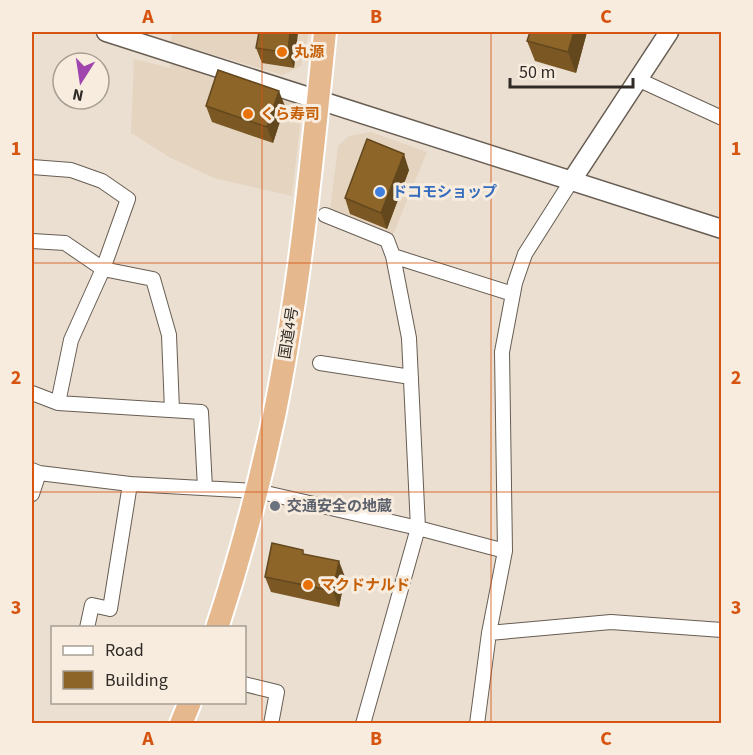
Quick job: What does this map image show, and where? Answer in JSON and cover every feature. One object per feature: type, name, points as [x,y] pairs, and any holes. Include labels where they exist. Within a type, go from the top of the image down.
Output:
[{"type":"highway","name":"国道4号","points":[[217,626],[257,491],[274,414],[295,292],[325,32]]},
{"type":"highway","points":[[182,723],[189,704]]},
{"type":"street","points":[[106,32],[722,229]]},
{"type":"street","points":[[477,723],[489,633],[505,551],[502,352],[513,294],[525,254],[669,32]]},
{"type":"street","points":[[637,79],[722,118]]},
{"type":"street","points":[[32,167],[71,170],[102,181],[128,199],[103,268],[71,340],[58,403]]},
{"type":"street","points":[[325,215],[387,240],[393,256],[409,338],[418,528],[363,723]]},
{"type":"street","points":[[32,241],[65,243],[103,268],[153,279],[169,335],[172,410]]},
{"type":"street","points":[[393,256],[513,294]]},
{"type":"street","points":[[320,363],[411,377]]},
{"type":"street","points":[[32,393],[58,403],[201,412],[206,488]]},
{"type":"street","points":[[32,494],[35,471],[130,484],[257,491],[418,528],[505,551]]},
{"type":"street","points":[[87,626],[92,605],[110,609],[130,484]]},
{"type":"street","points":[[489,633],[611,622],[722,630]]},
{"type":"street","points":[[246,684],[277,692],[272,723]]},
{"type":"shaded area","points":[[173,32],[309,32],[301,66],[283,75],[170,42]]},
{"type":"shaded area","points":[[134,59],[170,68],[171,62],[284,94],[293,101],[301,117],[292,196],[214,178],[171,158],[131,133]]},
{"type":"shaded area","points":[[371,132],[427,152],[392,237],[330,211],[338,146],[349,136]]},
{"type":"building","points":[[259,32],[290,32],[288,53],[256,48]]},
{"type":"building","points":[[530,32],[574,32],[568,52],[527,41]]},
{"type":"building","points":[[218,70],[279,91],[267,127],[206,106]]},
{"type":"building","points":[[367,139],[404,154],[381,213],[345,198]]},
{"type":"building","points":[[272,543],[303,550],[303,554],[339,561],[333,591],[265,577]]},
{"type":"place","name":"丸源","points":[[282,52]]},
{"type":"place","name":"くら寿司","points":[[248,114]]},
{"type":"place","name":"ドコモショップ","points":[[380,192]]},
{"type":"place","name":"交通安全の地蔵","points":[[275,506]]},
{"type":"place","name":"マクドナルド","points":[[308,585]]}]
